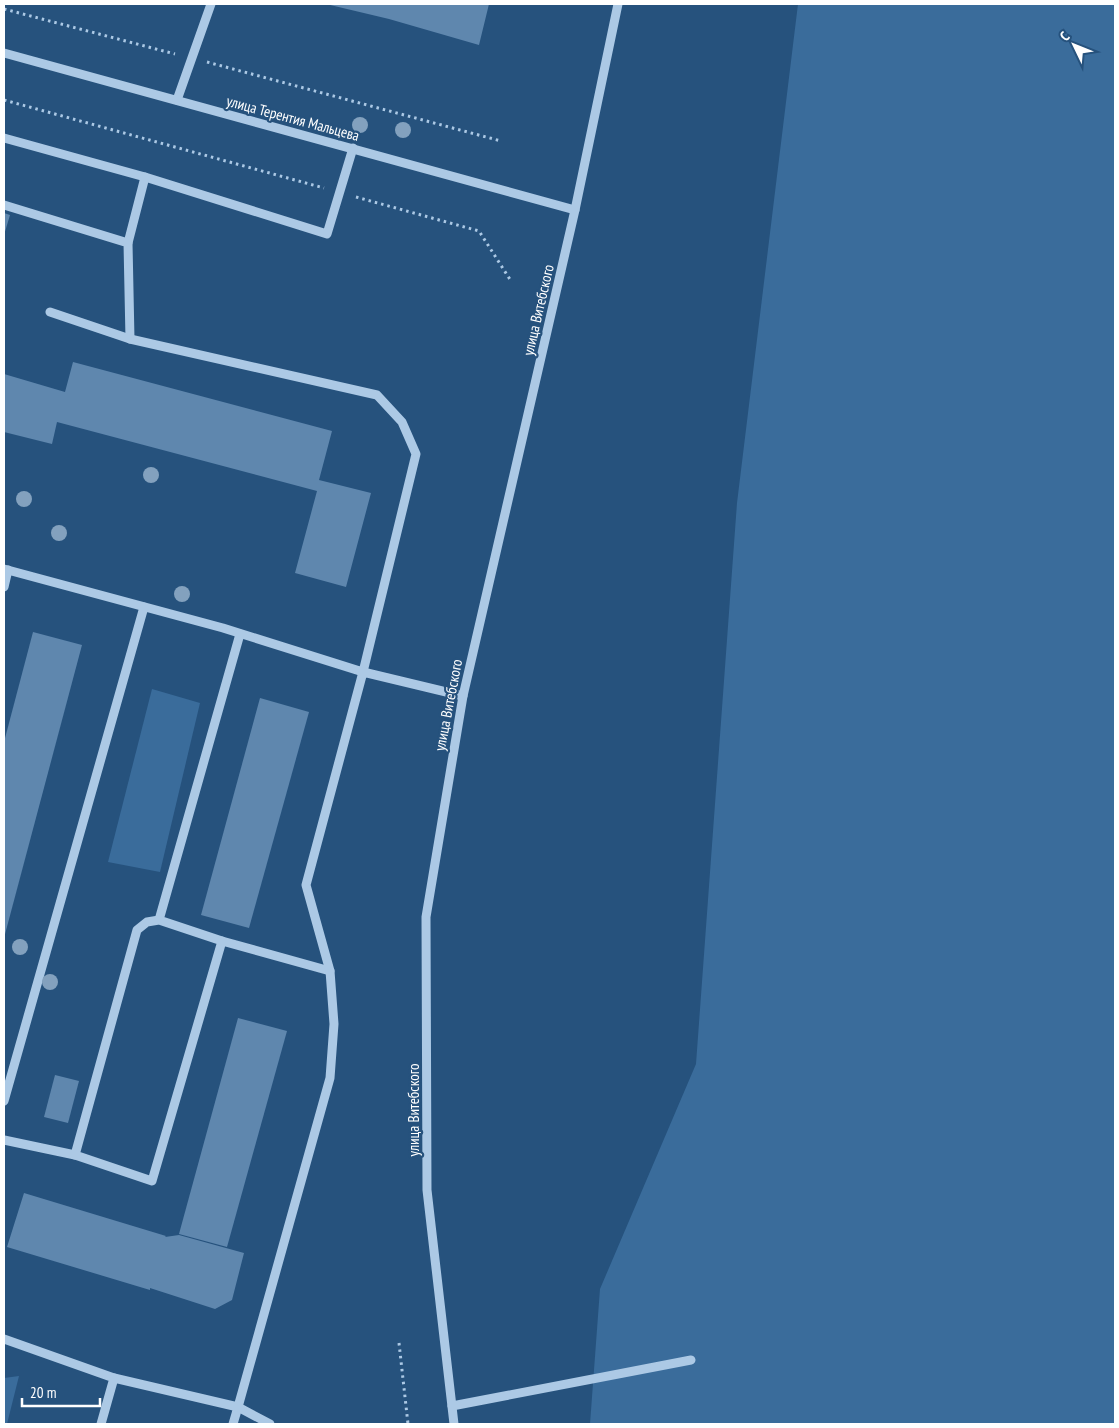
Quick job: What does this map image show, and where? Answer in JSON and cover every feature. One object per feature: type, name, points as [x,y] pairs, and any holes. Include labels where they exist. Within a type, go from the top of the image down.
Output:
[{"type":"street","points":[[177,100],[211,4]]},
{"type":"street","name":"улица Витебского","points":[[454,1424],[427,1190],[426,917],[463,696],[575,210],[618,4]]},
{"type":"street","name":"улица Терентия Мальцева","points":[[4,53],[575,210]]},
{"type":"street","points":[[4,138],[145,177],[327,234],[353,148]]},
{"type":"street","points":[[130,339],[128,244],[145,177]]},
{"type":"street","points":[[4,206],[128,244]]},
{"type":"street","points":[[50,312],[130,339],[377,395],[402,422],[416,454],[363,672],[306,885],[330,971],[334,1024],[330,1078],[233,1424]]},
{"type":"street","points":[[4,587],[6,569],[240,634],[363,672],[463,696]]},
{"type":"street","points":[[4,1101],[144,607]]},
{"type":"street","points":[[159,920],[240,634]]},
{"type":"street","points":[[76,1155],[137,930],[147,922],[159,920],[222,941],[330,971]]},
{"type":"street","points":[[4,1140],[76,1155],[152,1181],[222,941]]},
{"type":"street","points":[[4,1339],[114,1378],[238,1407],[270,1424]]},
{"type":"street","points":[[452,1406],[691,1360]]},
{"type":"street","points":[[101,1424],[114,1378]]},
{"type":"path","points":[[4,9],[502,140]]},
{"type":"path","points":[[4,100],[479,231],[511,281]]},
{"type":"path","points":[[399,1343],[408,1424]]},
{"type":"shaded area","points":[[798,4],[1115,4],[1115,1424],[590,1424],[600,1289],[696,1064],[737,503]]},
{"type":"shaded area","points":[[152,689],[200,703],[160,872],[108,862]]},
{"type":"shaded area","points":[[19,1376],[7,1424],[4,1424],[4,1378]]},
{"type":"building","points":[[326,4],[489,4],[479,45],[389,19]]},
{"type":"building","points":[[4,213],[10,215],[4,235]]},
{"type":"building","points":[[73,362],[332,431],[319,480],[371,493],[346,587],[295,573],[317,491],[57,422],[52,444],[4,432],[4,374],[65,392]]},
{"type":"building","points":[[33,632],[82,645],[4,938],[4,742]]},
{"type":"building","points":[[260,698],[309,712],[249,928],[201,915]]},
{"type":"building","points":[[238,1018],[287,1031],[227,1247],[179,1234]]},
{"type":"building","points":[[55,1075],[79,1081],[68,1123],[44,1117]]},
{"type":"building","points":[[24,1193],[165,1237],[179,1235],[244,1253],[232,1300],[215,1309],[150,1288],[150,1290],[7,1247]]}]
